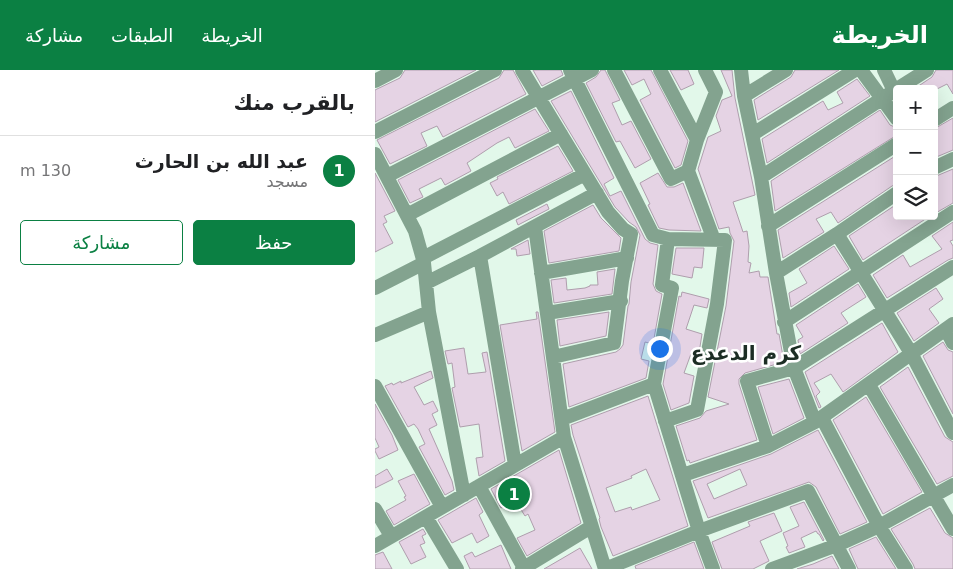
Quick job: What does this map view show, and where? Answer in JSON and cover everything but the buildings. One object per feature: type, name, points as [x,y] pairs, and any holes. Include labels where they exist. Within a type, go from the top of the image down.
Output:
[{"type":"street","points":[[375,81],[396,70]]},
{"type":"street","points":[[375,132],[495,70]]},
{"type":"street","points":[[522,70],[608,212],[623,229],[631,234],[622,281],[621,301],[614,343],[553,357]]},
{"type":"street","points":[[387,176],[539,98],[572,75],[593,70]]},
{"type":"street","points":[[614,70],[671,179],[688,171]]},
{"type":"street","points":[[660,70],[697,140]]},
{"type":"street","points":[[705,70],[717,92],[697,140],[688,171],[714,240]]},
{"type":"street","points":[[741,70],[744,96],[761,177],[784,322],[794,368],[819,420],[879,526],[906,569]]},
{"type":"street","points":[[744,96],[786,70]]},
{"type":"street","points":[[753,134],[855,70]]},
{"type":"street","points":[[861,70],[893,114]]},
{"type":"street","points":[[884,70],[893,85]]},
{"type":"street","points":[[904,85],[927,70]]},
{"type":"street","points":[[572,75],[653,235],[668,239],[725,240],[717,304],[697,410],[665,421]]},
{"type":"street","points":[[761,177],[893,92]]},
{"type":"street","points":[[938,117],[953,108]]},
{"type":"street","points":[[407,216],[561,134]]},
{"type":"street","points":[[768,226],[893,147]]},
{"type":"street","points":[[375,154],[415,231],[424,260],[429,312],[464,495]]},
{"type":"street","points":[[938,166],[953,159]]},
{"type":"street","points":[[375,288],[585,174]]},
{"type":"street","points":[[426,282],[480,256],[597,193]]},
{"type":"street","points":[[776,273],[893,196]]},
{"type":"street","points":[[784,322],[953,212]]},
{"type":"street","points":[[535,227],[564,437],[605,569],[699,531],[808,491],[849,569]]},
{"type":"street","points":[[837,234],[911,353],[953,433]]},
{"type":"street","points":[[668,239],[662,285],[672,288],[654,384],[699,531],[713,569]]},
{"type":"street","points":[[480,256],[515,465]]},
{"type":"street","points":[[541,273],[627,258]]},
{"type":"street","points":[[768,446],[747,381],[794,368],[953,267]]},
{"type":"street","points":[[547,313],[621,301]]},
{"type":"street","points":[[375,335],[429,312]]},
{"type":"street","points":[[683,475],[768,446],[819,420],[949,327],[953,343]]},
{"type":"street","points":[[562,419],[654,384]]},
{"type":"street","points":[[869,384],[953,529]]},
{"type":"street","points":[[375,386],[442,507]]},
{"type":"street","points":[[375,546],[564,437]]},
{"type":"street","points":[[781,568],[879,526],[953,485]]},
{"type":"street","points":[[479,486],[523,568],[591,527]]},
{"type":"street","points":[[375,509],[391,536]]},
{"type":"street","points":[[426,517],[454,568]]},
{"type":"place","name":"عبد الله بن الحارث","points":[[514,494]]},
{"type":"district","name":"كرم الدعدع","points":[[746,353]]}]
